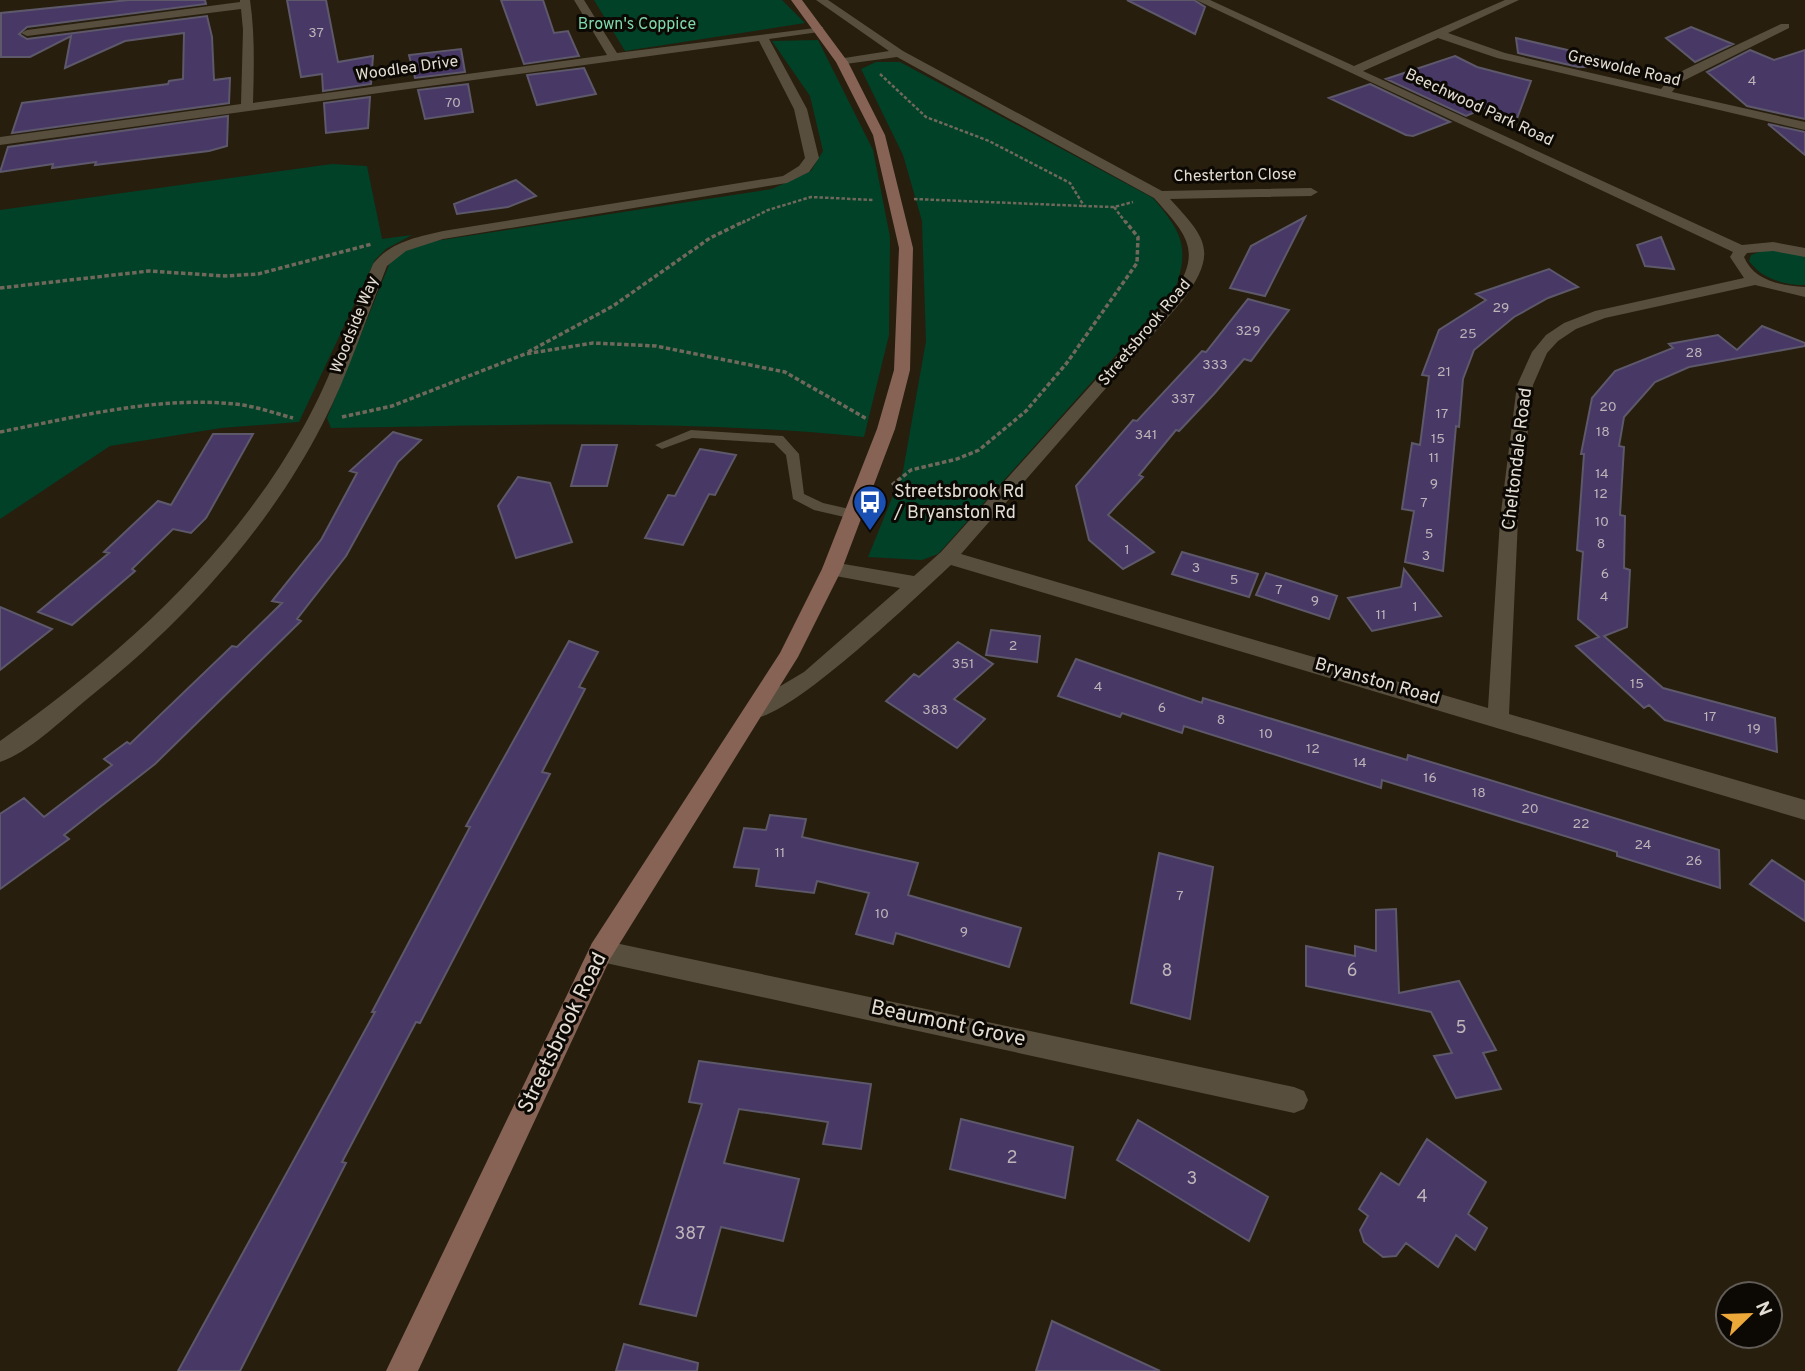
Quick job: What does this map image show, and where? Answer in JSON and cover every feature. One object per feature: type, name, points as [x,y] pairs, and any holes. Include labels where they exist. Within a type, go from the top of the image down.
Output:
[{"type":"main road","name":"Streetsbrook Road","points":[[402,1371],[601,951],[788,657],[832,569],[886,429],[902,370],[906,248],[879,135],[842,62],[796,0]]},
{"type":"street","points":[[579,0],[614,57]]},
{"type":"street","name":"Streetsbrook Road","points":[[755,712],[811,678],[948,557],[1154,327],[1193,276],[1197,258],[1192,232],[1159,195],[899,54],[821,0]]},
{"type":"street","name":"Beechwood Park Road","points":[[1201,0],[1741,250]]},
{"type":"street","points":[[1355,70],[1439,34],[1506,1]]},
{"type":"street","points":[[27,33],[246,3],[249,30],[247,107]]},
{"type":"street","points":[[1663,95],[1675,80],[1785,26]]},
{"type":"street","name":"Woodlea Drive","points":[[0,141],[819,29]]},
{"type":"street","name":"Greswolde Road","points":[[1439,34],[1501,56],[1805,126]]},
{"type":"street","name":"Woodside Way","points":[[0,752],[128,654],[188,597],[254,520],[314,423],[380,264],[396,250],[443,234],[787,179],[804,169],[812,158],[809,127],[797,97],[762,38]]},
{"type":"street","points":[[842,62],[899,54]]},
{"type":"street","name":"Chesterton Close","points":[[1159,195],[1311,192]]},
{"type":"street","points":[[1805,253],[1779,246],[1756,245],[1741,250],[1737,257],[1739,264],[1758,280],[1779,288],[1805,292]]},
{"type":"street","name":"Cheltondale Road","points":[[1498,718],[1509,520],[1525,385],[1541,352],[1552,338],[1570,326],[1600,314],[1758,280]]},
{"type":"street","name":"Bryanston Road","points":[[948,557],[1805,810]]},
{"type":"street","points":[[832,569],[918,584]]},
{"type":"street","name":"Beaumont Grove","points":[[601,951],[1294,1100]]},
{"type":"lane","points":[[662,444],[691,434],[778,439],[792,454],[798,496],[820,507],[853,514]]},
{"type":"path","points":[[865,57],[890,86],[926,117],[989,141],[1044,167],[1070,183],[1084,206]]},
{"type":"path","points":[[0,432],[126,409],[191,403],[237,404],[314,423],[391,406],[524,354],[613,306],[710,238],[768,209],[811,197],[1114,207],[1159,195]]},
{"type":"path","points":[[887,491],[903,471],[976,452],[1040,398],[1137,263],[1138,237],[1114,207]]},
{"type":"path","points":[[0,288],[149,271],[225,276],[258,274],[290,268],[355,246],[380,243]]},
{"type":"path","points":[[524,354],[593,343],[656,346],[785,372],[886,429]]},
{"type":"green space","name":"Brown's Coppice","points":[[594,0],[782,0],[805,23],[625,51]]},
{"type":"green space","points":[[818,40],[873,150],[890,237],[889,335],[864,437],[664,425],[331,428],[327,418],[391,260],[401,252],[422,243],[772,189],[811,171],[823,151],[810,96],[772,41]]},
{"type":"green space","points":[[876,62],[900,62],[1153,198],[1176,230],[1182,250],[1180,274],[1175,289],[938,554],[922,560],[868,557],[903,471],[926,341],[922,221],[903,155],[861,69]]},
{"type":"green space","points":[[332,164],[367,166],[382,239],[412,235],[386,249],[375,260],[299,422],[221,428],[110,446],[0,519],[0,210]]},
{"type":"green space","points":[[1770,248],[1805,256],[1805,285],[1774,280],[1760,272],[1749,261],[1751,255]]},
{"type":"building","points":[[129,0],[205,0],[206,4],[27,27],[19,34],[27,39],[207,16],[212,37],[214,80],[230,78],[229,103],[12,133],[22,103],[168,84],[169,81],[183,79],[184,33],[125,41],[65,68],[71,36],[30,57],[1,57],[1,13]]},
{"type":"building","points":[[287,0],[326,0],[338,62],[373,56],[371,84],[323,91],[322,74],[301,77]]},
{"type":"building","points":[[501,0],[543,0],[554,33],[568,31],[579,56],[524,64]]},
{"type":"building","points":[[1127,0],[1194,0],[1205,7],[1195,34]]},
{"type":"building","points":[[1691,27],[1733,44],[1695,62],[1666,38]]},
{"type":"building","points":[[1516,38],[1602,58],[1601,67],[1578,67],[1518,53]]},
{"type":"building","points":[[461,49],[465,72],[415,78],[409,55]]},
{"type":"building","points":[[1750,50],[1774,60],[1805,50],[1805,119],[1747,106],[1707,72]]},
{"type":"building","points":[[1455,56],[1477,67],[1531,81],[1516,121],[1487,107],[1466,116],[1386,79]]},
{"type":"building","points":[[584,68],[596,94],[537,105],[527,75]]},
{"type":"building","points":[[468,84],[473,112],[425,119],[418,90]]},
{"type":"building","points":[[1370,84],[1450,122],[1413,136],[1406,135],[1329,98]]},
{"type":"building","points":[[370,97],[368,128],[326,133],[324,103]]},
{"type":"building","points":[[228,116],[227,146],[209,151],[95,165],[96,162],[52,168],[53,164],[0,172],[8,147]]},
{"type":"building","points":[[1768,124],[1805,132],[1805,155]]},
{"type":"building","points":[[516,180],[536,196],[508,207],[457,214],[454,204]]},
{"type":"building","points":[[1305,217],[1265,296],[1230,288],[1251,246]]},
{"type":"building","points":[[1661,237],[1674,269],[1645,266],[1637,245]]},
{"type":"building","points":[[1549,269],[1578,287],[1548,298],[1514,317],[1474,350],[1463,379],[1443,571],[1405,562],[1414,511],[1402,509],[1412,443],[1420,445],[1429,376],[1422,375],[1439,330],[1486,300],[1476,294]]},
{"type":"building","points":[[1248,299],[1289,310],[1251,361],[1244,359],[1179,431],[1176,430],[1139,475],[1143,477],[1108,515],[1154,552],[1123,569],[1089,540],[1076,486],[1133,420],[1137,421],[1202,351],[1206,352]]},
{"type":"building","points":[[1762,326],[1805,343],[1805,346],[1689,367],[1655,382],[1624,417],[1619,446],[1624,447],[1620,515],[1625,516],[1624,568],[1630,570],[1627,627],[1604,636],[1663,688],[1775,718],[1777,752],[1665,720],[1649,705],[1644,708],[1576,646],[1599,637],[1578,619],[1583,552],[1577,550],[1584,454],[1581,454],[1592,398],[1615,371],[1673,348],[1669,344],[1718,335],[1737,350]]},
{"type":"building","points":[[393,432],[421,440],[398,462],[346,556],[297,619],[301,621],[155,764],[64,835],[69,839],[0,889],[0,814],[24,798],[44,817],[112,765],[104,759],[127,742],[130,744],[232,646],[237,647],[282,603],[272,601],[321,540],[357,473],[350,471]]},
{"type":"building","points":[[213,434],[253,434],[206,518],[191,533],[173,529],[132,569],[135,571],[72,625],[38,612],[109,553],[104,552],[158,501],[171,505]]},
{"type":"building","points":[[582,445],[617,445],[607,486],[571,486]]},
{"type":"building","points":[[700,449],[736,455],[715,495],[709,494],[683,545],[645,538],[668,495],[675,496]]},
{"type":"building","points":[[518,477],[550,483],[572,542],[516,558],[498,506]]},
{"type":"building","points":[[1182,552],[1258,574],[1249,597],[1172,574]]},
{"type":"building","points":[[1404,569],[1441,616],[1372,631],[1348,598],[1401,587]]},
{"type":"building","points":[[1266,573],[1337,596],[1329,619],[1256,595]]},
{"type":"building","points":[[0,607],[52,629],[0,670]]},
{"type":"building","points":[[991,630],[1040,636],[1037,662],[986,655]]},
{"type":"building","points":[[569,641],[598,652],[579,687],[585,689],[542,772],[550,774],[420,1023],[416,1022],[342,1162],[346,1163],[240,1371],[178,1371],[375,1012],[372,1012],[470,827],[466,826]]},
{"type":"building","points":[[958,642],[993,664],[954,699],[985,719],[957,748],[886,701],[914,674],[919,677]]},
{"type":"building","points":[[1076,659],[1202,703],[1203,698],[1407,760],[1408,755],[1719,850],[1720,888],[1617,856],[1617,852],[1382,780],[1381,788],[1184,726],[1182,733],[1122,713],[1120,717],[1058,696]]},
{"type":"building","points":[[770,815],[806,819],[802,837],[918,863],[908,895],[1021,928],[1009,967],[896,933],[893,944],[856,934],[869,893],[817,881],[814,893],[756,886],[759,869],[734,867],[744,828],[766,830]]},
{"type":"building","points":[[1159,853],[1213,867],[1190,1019],[1131,1003]]},
{"type":"building","points":[[1772,860],[1805,882],[1805,921],[1750,884]]},
{"type":"building","points":[[1396,909],[1399,993],[1459,981],[1496,1050],[1483,1053],[1501,1089],[1456,1098],[1434,1056],[1452,1053],[1431,1012],[1306,986],[1306,946],[1355,956],[1355,946],[1376,951],[1376,910]]},
{"type":"building","points":[[699,1061],[871,1084],[861,1149],[823,1144],[828,1122],[739,1109],[724,1163],[799,1179],[783,1241],[721,1227],[696,1316],[640,1304],[702,1104],[689,1102]]},
{"type":"building","points":[[961,1119],[1073,1147],[1065,1198],[950,1169]]},
{"type":"building","points":[[1138,1120],[1268,1197],[1249,1241],[1117,1160]]},
{"type":"building","points":[[1427,1139],[1486,1182],[1468,1214],[1487,1228],[1475,1250],[1456,1235],[1438,1267],[1406,1243],[1396,1256],[1383,1257],[1364,1242],[1360,1230],[1368,1216],[1359,1209],[1381,1173],[1399,1185]]},
{"type":"building","points":[[1052,1321],[1160,1371],[1036,1371]]},
{"type":"building","points":[[624,1344],[698,1363],[697,1371],[616,1371]]},
{"type":"place","name":"Streetsbrook Rd / Bryanston Rd","points":[[870,532]]}]
